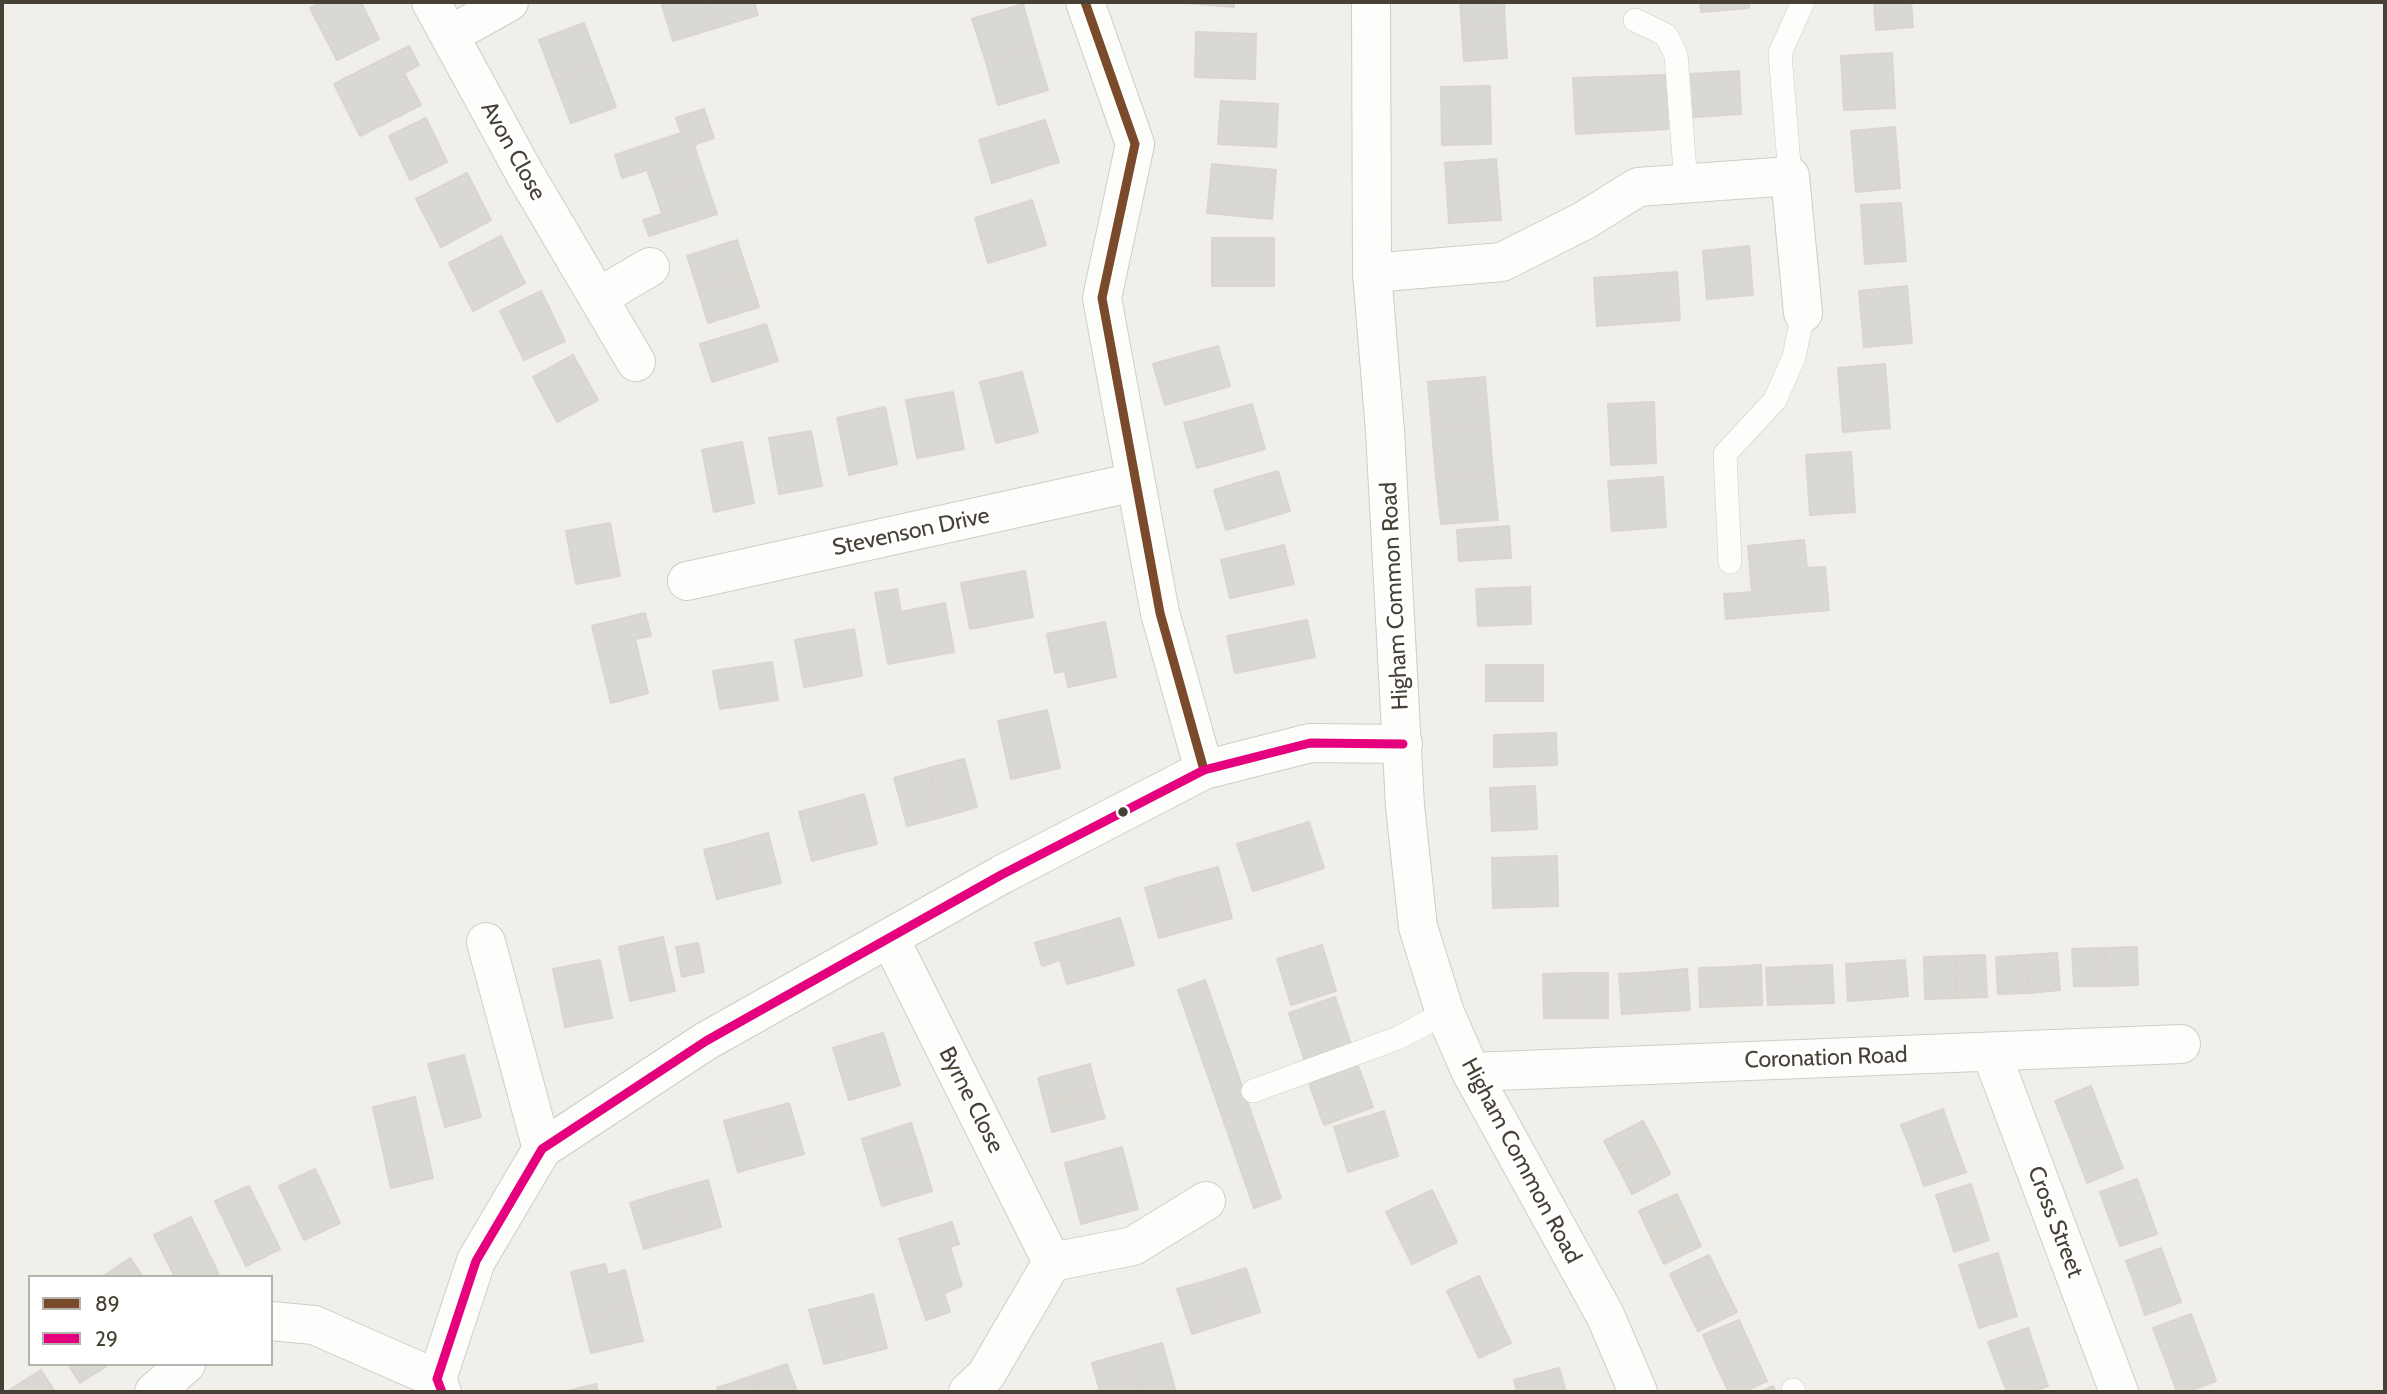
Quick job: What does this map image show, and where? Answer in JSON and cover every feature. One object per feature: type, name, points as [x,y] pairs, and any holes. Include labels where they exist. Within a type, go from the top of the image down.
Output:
[{"type":"street","name":"Avon Close","points":[[431,2],[525,174],[636,362]]},
{"type":"street","points":[[450,35],[509,2]]},
{"type":"street","points":[[1085,2],[1135,144],[1102,298],[1160,613],[1204,770]]},
{"type":"street","name":"Higham Common Road","points":[[1371,2],[1372,273],[1385,431],[1405,806],[1418,927],[1444,1013],[1471,1072],[1605,1315],[1638,1392]]},
{"type":"street","points":[[1372,273],[1502,262],[1585,220],[1638,187],[1790,176],[1803,313]]},
{"type":"street","points":[[599,297],[650,267]]},
{"type":"street","name":"Stevenson Drive","points":[[687,581],[1135,482]]},
{"type":"street","points":[[273,1321],[314,1325],[440,1386],[476,1261],[542,1149],[706,1041],[1001,875],[1204,770],[1310,743],[1403,744]]},
{"type":"street","name":"Byrne Close","points":[[890,939],[1052,1262]]},
{"type":"street","points":[[486,942],[542,1149]]},
{"type":"street","name":"Coronation Road","points":[[1471,1072],[2180,1044]]},
{"type":"street","name":"Cross Street","points":[[1991,1052],[2119,1392]]},
{"type":"street","points":[[968,1392],[986,1375],[1052,1262],[1133,1246],[1206,1201]]},
{"type":"street","points":[[154,1392],[184,1366]]},
{"type":"lane","points":[[1790,176],[1780,53],[1804,2]]},
{"type":"lane","points":[[1635,20],[1665,35],[1676,55],[1686,184]]},
{"type":"lane","points":[[1730,562],[1725,454],[1775,400],[1794,357],[1803,313]]},
{"type":"lane","points":[[1253,1090],[1398,1038],[1444,1013]]},
{"type":"building","points":[[322,2],[361,2],[379,39],[337,60],[310,8]]},
{"type":"building","points":[[661,2],[707,2],[715,28],[673,41]]},
{"type":"building","points":[[707,2],[754,2],[758,15],[715,28]]},
{"type":"building","points":[[1173,2],[1234,2],[1234,7]]},
{"type":"building","points":[[1460,2],[1504,2],[1505,28],[1462,30]]},
{"type":"building","points":[[1700,2],[1749,2],[1749,8],[1701,12]]},
{"type":"building","points":[[1874,2],[1911,2],[1913,27],[1876,30]]},
{"type":"building","points":[[1023,4],[1035,47],[986,62],[972,19]]},
{"type":"building","points":[[584,23],[600,65],[555,82],[539,40]]},
{"type":"building","points":[[1505,28],[1507,58],[1464,61],[1462,30]]},
{"type":"building","points":[[1196,32],[1256,34],[1255,79],[1195,77]]},
{"type":"building","points":[[409,46],[419,65],[404,73],[421,105],[360,136],[334,84]]},
{"type":"building","points":[[1035,47],[1048,90],[998,105],[986,62]]},
{"type":"building","points":[[1892,53],[1895,108],[1844,110],[1841,56]]},
{"type":"building","points":[[600,65],[616,107],[571,123],[555,82]]},
{"type":"building","points":[[1739,71],[1741,114],[1694,117],[1691,74]]},
{"type":"building","points":[[1665,75],[1668,129],[1576,134],[1573,78]]},
{"type":"building","points":[[1490,86],[1491,144],[1442,145],[1441,87]]},
{"type":"building","points":[[1221,101],[1278,104],[1276,147],[1218,144]]},
{"type":"building","points":[[704,109],[714,138],[694,145],[704,176],[655,192],[647,170],[622,178],[615,155],[681,133],[676,118]]},
{"type":"building","points":[[426,118],[447,162],[410,180],[389,136]]},
{"type":"building","points":[[1045,120],[1059,162],[992,183],[979,140]]},
{"type":"building","points":[[1895,127],[1900,188],[1856,192],[1851,131]]},
{"type":"building","points":[[1496,159],[1501,220],[1449,223],[1445,163]]},
{"type":"building","points":[[1212,164],[1276,170],[1272,219],[1207,213]]},
{"type":"building","points":[[467,173],[491,220],[441,247],[416,199]]},
{"type":"building","points":[[704,176],[717,214],[649,236],[643,220],[662,214],[655,192]]},
{"type":"building","points":[[1032,200],[1046,245],[988,263],[975,218]]},
{"type":"building","points":[[1901,203],[1906,261],[1865,264],[1861,205]]},
{"type":"building","points":[[501,236],[525,283],[473,311],[449,263]]},
{"type":"building","points":[[1212,238],[1274,238],[1274,286],[1212,286]]},
{"type":"building","points":[[737,240],[748,274],[698,290],[687,256]]},
{"type":"building","points":[[1749,246],[1753,295],[1707,299],[1703,251]]},
{"type":"building","points":[[1677,272],[1680,320],[1597,326],[1594,278]]},
{"type":"building","points":[[748,274],[759,307],[708,323],[698,290]]},
{"type":"building","points":[[1907,286],[1912,343],[1864,347],[1859,291]]},
{"type":"building","points":[[541,291],[565,341],[524,360],[500,311]]},
{"type":"building","points":[[766,324],[778,361],[712,382],[700,344]]},
{"type":"building","points":[[1218,346],[1230,386],[1165,405],[1153,364]]},
{"type":"building","points":[[573,355],[598,400],[557,422],[533,377]]},
{"type":"building","points":[[1885,364],[1890,428],[1843,432],[1838,368]]},
{"type":"building","points":[[1022,372],[1038,432],[996,443],[980,382]]},
{"type":"building","points":[[1485,377],[1489,425],[1432,430],[1428,382]]},
{"type":"building","points":[[953,392],[964,449],[917,458],[906,400]]},
{"type":"building","points":[[1654,402],[1656,463],[1611,465],[1608,404]]},
{"type":"building","points":[[1252,404],[1265,449],[1197,468],[1184,423]]},
{"type":"building","points":[[885,407],[897,464],[849,475],[837,418]]},
{"type":"building","points":[[1489,425],[1493,472],[1436,477],[1432,430]]},
{"type":"building","points":[[811,431],[822,486],[779,494],[769,438]]},
{"type":"building","points":[[742,442],[754,503],[714,512],[702,450]]},
{"type":"building","points":[[1851,452],[1855,512],[1810,515],[1806,455]]},
{"type":"building","points":[[1278,471],[1290,511],[1226,530],[1214,490]]},
{"type":"building","points":[[1493,472],[1498,520],[1441,524],[1436,477]]},
{"type":"building","points":[[1663,477],[1666,527],[1612,531],[1608,481]]},
{"type":"building","points":[[610,523],[620,576],[576,584],[566,531]]},
{"type":"building","points":[[1509,526],[1511,558],[1459,561],[1457,530]]},
{"type":"building","points":[[1804,540],[1807,568],[1825,567],[1829,610],[1726,619],[1724,594],[1752,592],[1748,546]]},
{"type":"building","points":[[1284,545],[1294,584],[1230,598],[1221,560]]},
{"type":"building","points":[[1025,571],[1033,617],[970,629],[961,583]]},
{"type":"building","points":[[1530,587],[1531,624],[1478,626],[1476,589]]},
{"type":"building","points":[[897,589],[901,612],[945,603],[954,652],[888,664],[875,593]]},
{"type":"building","points":[[645,613],[651,636],[635,639],[648,693],[611,703],[592,626]]},
{"type":"building","points":[[1307,620],[1315,657],[1235,673],[1227,636]]},
{"type":"building","points":[[1105,622],[1116,677],[1068,687],[1065,671],[1055,673],[1047,634]]},
{"type":"building","points":[[854,629],[862,676],[804,687],[795,640]]},
{"type":"building","points":[[772,662],[778,700],[720,709],[713,671]]},
{"type":"building","points":[[1486,665],[1543,665],[1543,701],[1486,701]]},
{"type":"building","points":[[1047,710],[1060,768],[1011,779],[998,721]]},
{"type":"building","points":[[1556,733],[1557,765],[1494,767],[1494,735]]},
{"type":"building","points":[[964,759],[977,807],[942,817],[929,768]]},
{"type":"building","points":[[929,768],[942,817],[907,826],[894,778]]},
{"type":"building","points":[[1535,786],[1537,829],[1492,831],[1490,788]]},
{"type":"building","points":[[864,794],[877,844],[845,852],[832,803]]},
{"type":"building","points":[[832,803],[845,852],[812,861],[799,812]]},
{"type":"building","points":[[1309,822],[1324,868],[1288,880],[1273,833]]},
{"type":"building","points":[[768,833],[781,883],[749,891],[736,842]]},
{"type":"building","points":[[1273,833],[1288,880],[1253,891],[1237,844]]},
{"type":"building","points":[[736,842],[749,891],[717,899],[704,850]]},
{"type":"building","points":[[1557,856],[1558,906],[1493,908],[1492,858]]},
{"type":"building","points":[[1218,867],[1232,918],[1196,928],[1181,877]]},
{"type":"building","points":[[1181,877],[1196,928],[1159,938],[1145,888]]},
{"type":"building","points":[[1120,918],[1134,965],[1100,975],[1086,928]]},
{"type":"building","points":[[1086,928],[1100,975],[1067,984],[1060,960],[1042,966],[1035,943]]},
{"type":"building","points":[[663,937],[675,991],[630,1001],[619,947]]},
{"type":"building","points":[[698,943],[704,972],[682,977],[676,947]]},
{"type":"building","points":[[1322,945],[1336,991],[1291,1005],[1277,959]]},
{"type":"building","points":[[2137,947],[2138,985],[2106,986],[2105,948]]},
{"type":"building","points":[[2105,948],[2106,986],[2074,986],[2072,949]]},
{"type":"building","points":[[2057,953],[2060,990],[2029,993],[2026,955]]},
{"type":"building","points":[[1985,955],[1987,997],[1956,998],[1955,956]]},
{"type":"building","points":[[2026,955],[2029,993],[1998,994],[1996,957]]},
{"type":"building","points":[[1955,956],[1956,998],[1925,999],[1924,957]]},
{"type":"building","points":[[600,960],[612,1018],[565,1027],[553,969]]},
{"type":"building","points":[[1905,960],[1908,996],[1878,999],[1876,962]]},
{"type":"building","points":[[1876,962],[1878,999],[1848,1001],[1846,964]]},
{"type":"building","points":[[1761,965],[1762,1005],[1731,1006],[1730,967]]},
{"type":"building","points":[[1832,965],[1834,1003],[1801,1004],[1799,966]]},
{"type":"building","points":[[1799,966],[1801,1004],[1768,1005],[1766,968]]},
{"type":"building","points":[[1730,967],[1731,1006],[1700,1007],[1699,968]]},
{"type":"building","points":[[1687,969],[1690,1010],[1656,1012],[1653,972]]},
{"type":"building","points":[[1653,972],[1656,1012],[1622,1014],[1619,974]]},
{"type":"building","points":[[1576,973],[1608,973],[1608,1018],[1577,1018]]},
{"type":"building","points":[[1576,973],[1577,1018],[1544,1018],[1543,974]]},
{"type":"building","points":[[1205,980],[1281,1198],[1254,1208],[1178,990]]},
{"type":"building","points":[[1335,997],[1352,1047],[1305,1062],[1289,1013]]},
{"type":"building","points":[[883,1033],[900,1085],[849,1100],[833,1048]]},
{"type":"building","points":[[464,1055],[481,1117],[445,1127],[428,1064]]},
{"type":"building","points":[[1356,1060],[1373,1107],[1324,1125],[1307,1078]]},
{"type":"building","points":[[1090,1064],[1097,1092],[1045,1105],[1038,1078]]},
{"type":"building","points":[[2091,1086],[2107,1128],[2071,1141],[2055,1101]]},
{"type":"building","points":[[1097,1092],[1105,1118],[1052,1132],[1045,1105]]},
{"type":"building","points":[[415,1097],[433,1178],[391,1188],[373,1107]]},
{"type":"building","points":[[789,1103],[804,1154],[770,1163],[756,1112]]},
{"type":"building","points":[[1943,1109],[1954,1140],[1913,1155],[1901,1125]]},
{"type":"building","points":[[1384,1111],[1398,1156],[1348,1172],[1334,1127]]},
{"type":"building","points":[[756,1112],[770,1163],[738,1172],[724,1121]]},
{"type":"building","points":[[1643,1121],[1657,1147],[1618,1167],[1604,1141]]},
{"type":"building","points":[[911,1123],[922,1157],[872,1173],[862,1139]]},
{"type":"building","points":[[2107,1128],[2123,1168],[2087,1183],[2071,1141]]},
{"type":"building","points":[[1954,1140],[1966,1172],[1924,1186],[1913,1155]]},
{"type":"building","points":[[1122,1147],[1138,1209],[1081,1224],[1065,1163]]},
{"type":"building","points":[[1657,1147],[1670,1174],[1632,1194],[1618,1167]]},
{"type":"building","points":[[922,1157],[932,1191],[882,1206],[872,1173]]},
{"type":"building","points":[[315,1169],[340,1223],[304,1240],[279,1186]]},
{"type":"building","points":[[2137,1179],[2147,1206],[2110,1220],[2100,1192]]},
{"type":"building","points":[[708,1180],[721,1227],[682,1238],[669,1191]]},
{"type":"building","points":[[1971,1184],[1980,1212],[1945,1223],[1936,1195]]},
{"type":"building","points":[[249,1186],[280,1249],[246,1266],[215,1201]]},
{"type":"building","points":[[1432,1190],[1457,1242],[1412,1264],[1386,1212]]},
{"type":"building","points":[[669,1191],[682,1238],[644,1249],[630,1203]]},
{"type":"building","points":[[1677,1194],[1689,1220],[1651,1237],[1639,1211]]},
{"type":"building","points":[[2147,1206],[2157,1234],[2120,1246],[2110,1220]]},
{"type":"building","points":[[1980,1212],[1989,1240],[1954,1252],[1945,1223]]},
{"type":"building","points":[[191,1217],[219,1275],[174,1275],[154,1235]]},
{"type":"building","points":[[1689,1220],[1701,1246],[1664,1264],[1651,1237]]},
{"type":"building","points":[[952,1222],[959,1244],[950,1247],[962,1286],[944,1293],[950,1312],[926,1320],[899,1239]]},
{"type":"building","points":[[2161,1248],[2171,1275],[2136,1288],[2126,1261]]},
{"type":"building","points":[[1998,1253],[2007,1284],[1969,1296],[1959,1265]]},
{"type":"building","points":[[1709,1255],[1723,1284],[1684,1303],[1670,1274]]},
{"type":"building","points":[[130,1258],[142,1275],[105,1275]]},
{"type":"building","points":[[605,1264],[608,1275],[625,1270],[634,1305],[582,1318],[571,1272]]},
{"type":"building","points":[[1246,1268],[1260,1312],[1226,1323],[1212,1279]]},
{"type":"building","points":[[2171,1275],[2181,1302],[2145,1315],[2136,1288]]},
{"type":"building","points":[[1479,1276],[1511,1343],[1479,1358],[1447,1291]]},
{"type":"building","points":[[1212,1279],[1226,1323],[1192,1334],[1177,1289]]},
{"type":"building","points":[[1723,1284],[1737,1312],[1698,1331],[1684,1303]]},
{"type":"building","points":[[2007,1284],[2017,1316],[1979,1328],[1969,1296]]},
{"type":"building","points":[[873,1294],[887,1348],[856,1356],[841,1302]]},
{"type":"building","points":[[841,1302],[856,1356],[824,1364],[809,1310]]},
{"type":"building","points":[[634,1305],[643,1341],[591,1353],[582,1318]]},
{"type":"building","points":[[2191,1314],[2204,1348],[2166,1362],[2153,1328]]},
{"type":"building","points":[[1739,1320],[1753,1351],[1717,1367],[1703,1335]]},
{"type":"building","points":[[2028,1328],[2038,1357],[1999,1371],[1988,1342]]},
{"type":"building","points":[[1162,1343],[1176,1392],[1138,1392],[1127,1353]]},
{"type":"building","points":[[2204,1348],[2216,1381],[2186,1392],[2177,1392],[2166,1362]]},
{"type":"building","points":[[1753,1351],[1767,1381],[1743,1392],[1729,1392],[1717,1367]]},
{"type":"building","points":[[1127,1353],[1138,1392],[1100,1392],[1092,1363]]},
{"type":"building","points":[[2038,1357],[2048,1386],[2030,1392],[2007,1392],[1999,1371]]},
{"type":"building","points":[[787,1364],[797,1392],[757,1392],[752,1376]]},
{"type":"building","points":[[69,1366],[107,1366],[80,1383]]},
{"type":"building","points":[[1559,1368],[1566,1392],[1517,1392],[1514,1380]]},
{"type":"building","points":[[41,1370],[55,1392],[6,1392]]},
{"type":"building","points":[[752,1376],[757,1392],[718,1392],[717,1388]]},
{"type":"building","points":[[596,1384],[598,1392],[564,1392]]},
{"type":"building","points":[[1773,1386],[1776,1392],[1760,1392]]},
{"type":"transit line","name":"89","points":[[1085,2],[1135,144],[1102,298],[1160,613],[1204,770]]},
{"type":"transit line","name":"29","points":[[442,1392],[437,1379],[476,1261],[542,1149],[706,1041],[1001,875],[1204,770],[1310,743],[1403,744]]}]
